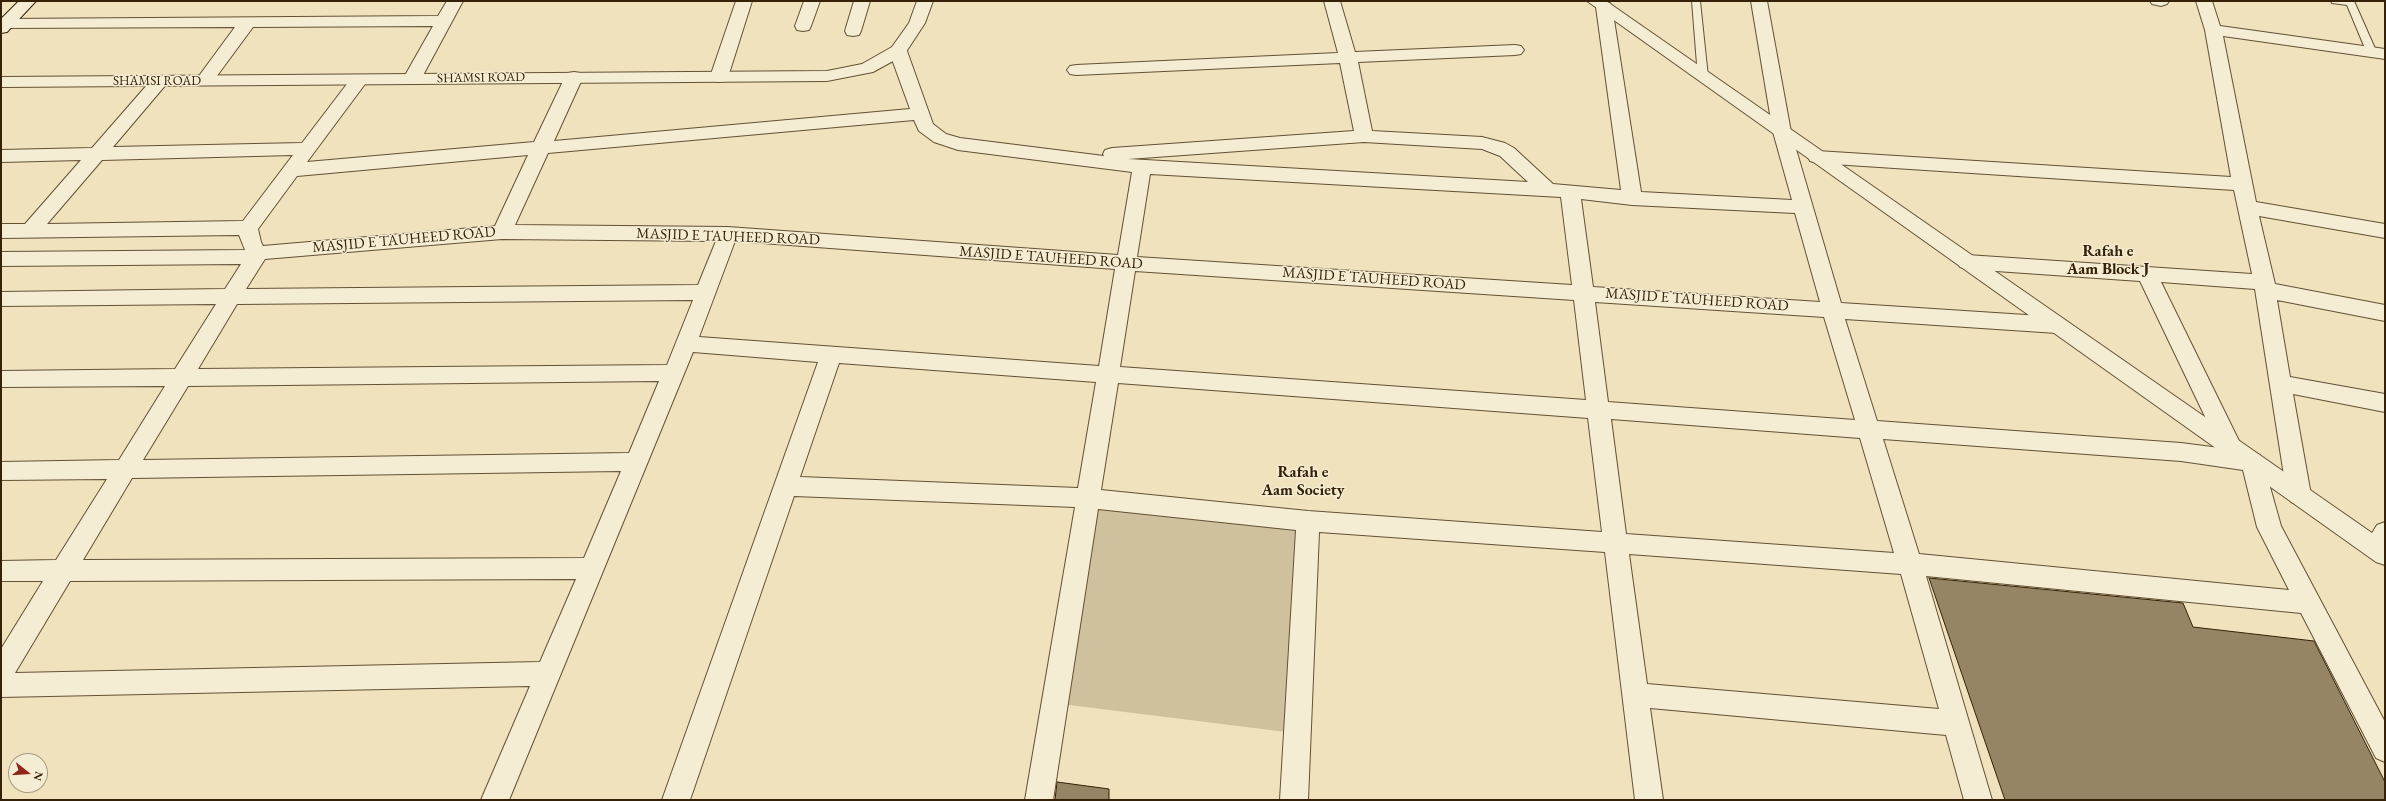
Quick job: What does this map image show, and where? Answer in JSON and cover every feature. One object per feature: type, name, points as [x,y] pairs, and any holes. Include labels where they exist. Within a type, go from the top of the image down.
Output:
[{"type":"street","points":[[3,26],[28,1]]},
{"type":"street","points":[[412,79],[455,1]]},
{"type":"street","points":[[719,76],[744,1]]},
{"type":"street","points":[[803,26],[812,1]]},
{"type":"street","points":[[853,31],[862,1]]},
{"type":"street","name":"SHAMSI ROAD","points":[[1,82],[827,76],[867,68],[898,51],[918,23],[925,1]]},
{"type":"street","points":[[1332,1],[1348,58],[1364,136]]},
{"type":"street","points":[[1759,1],[1782,132],[1832,309],[1910,564],[1978,800]]},
{"type":"street","points":[[2204,1],[2213,30],[2242,184],[2264,286],[2299,495]]},
{"type":"street","points":[[1599,4],[2299,495],[2382,545]]},
{"type":"street","points":[[1599,4],[1632,198]]},
{"type":"street","points":[[3,26],[248,22],[444,21]]},
{"type":"street","points":[[205,80],[248,22]]},
{"type":"street","points":[[2213,30],[2378,54]]},
{"type":"street","points":[[1076,70],[1515,50]]},
{"type":"street","points":[[898,51],[916,97],[925,127],[940,138],[958,144],[1142,167],[1559,191],[1632,198],[1803,207]]},
{"type":"street","points":[[502,232],[543,148],[574,77]]},
{"type":"street","points":[[30,231],[98,154],[160,80]]},
{"type":"street","points":[[248,228],[359,80]]},
{"type":"street","points":[[292,170],[920,114]]},
{"type":"street","points":[[1061,157],[1364,136],[1482,143],[1498,147],[1507,152],[1559,191],[1584,293],[1648,800]]},
{"type":"street","points":[[1,156],[307,150]]},
{"type":"street","points":[[1817,157],[2242,184]]},
{"type":"street","points":[[1039,800],[1142,167]]},
{"type":"street","points":[[2247,207],[2385,231]]},
{"type":"street","points":[[1,231],[248,228]]},
{"type":"street","points":[[1,672],[257,255],[252,244],[248,228]]},
{"type":"street","name":"MASJID E TAUHEED ROAD","points":[[1,259],[257,255],[502,232],[728,234],[1127,263],[2057,325]]},
{"type":"street","points":[[495,800],[686,344],[728,234]]},
{"type":"street","points":[[1967,262],[2147,274],[2264,286],[2385,313]]},
{"type":"street","points":[[2147,274],[2230,447]]},
{"type":"street","points":[[1,299],[706,292]]},
{"type":"street","points":[[686,344],[1108,376],[2181,452],[2252,462]]},
{"type":"street","points":[[676,800],[831,355]]},
{"type":"street","points":[[1,379],[182,376],[674,373]]},
{"type":"street","points":[[2280,383],[2385,403]]},
{"type":"street","points":[[1,471],[636,462]]},
{"type":"street","points":[[2252,462],[2269,527],[2385,749]]},
{"type":"street","points":[[786,486],[1088,498],[1308,521],[1910,564],[2309,603]]},
{"type":"street","points":[[1294,800],[1308,521]]},
{"type":"street","points":[[1,572],[64,570],[592,568]]},
{"type":"street","points":[[1,685],[548,674]]},
{"type":"street","points":[[1635,695],[1955,723]]},
{"type":"lane","points":[[1696,1],[1703,77]]},
{"type":"lane","points":[[2335,1],[2350,2],[2378,54]]},
{"type":"shaded area","points":[[1090,507],[1304,525],[1286,732],[1061,704]]},
{"type":"building","points":[[1929,578],[2183,603],[2193,627],[2314,641],[2385,782],[2385,800],[2005,800]]},
{"type":"building","points":[[1057,782],[1109,789],[1109,800],[1055,800]]},
{"type":"district","name":"Rafah e Aam Block J","points":[[2108,261]]},
{"type":"district","name":"Rafah e Aam Society","points":[[1303,482]]}]
